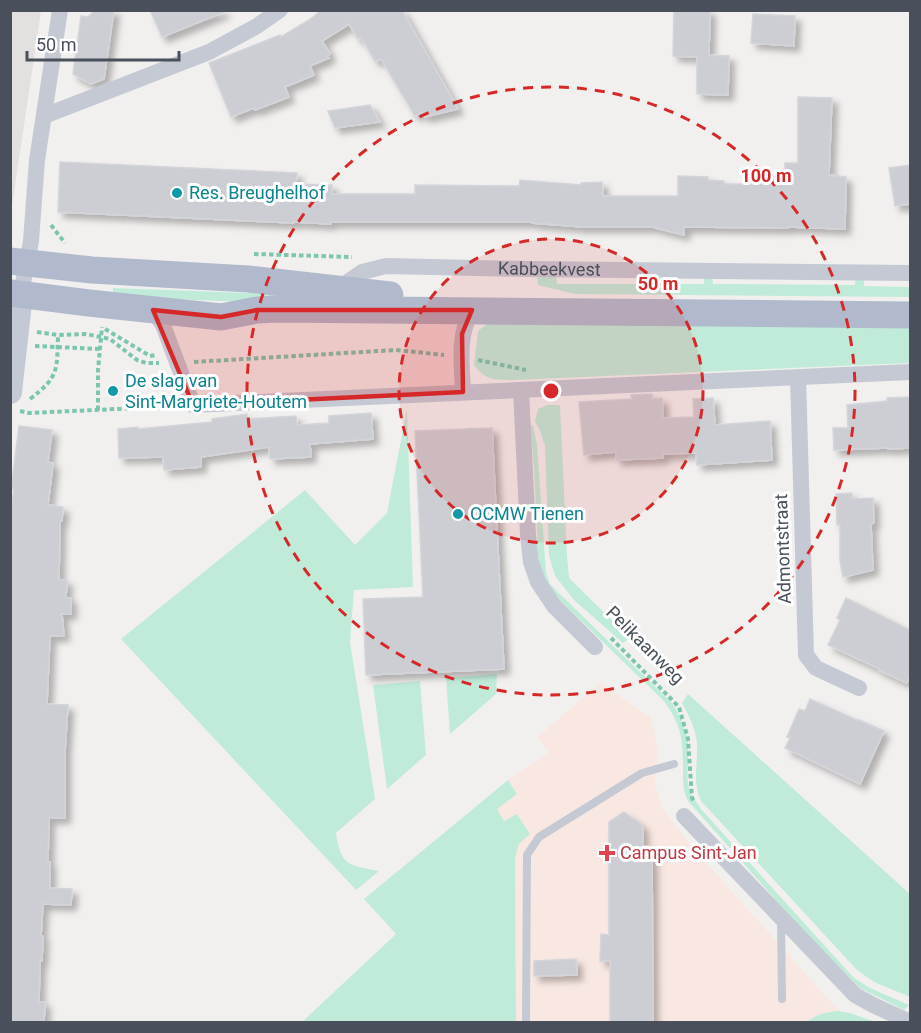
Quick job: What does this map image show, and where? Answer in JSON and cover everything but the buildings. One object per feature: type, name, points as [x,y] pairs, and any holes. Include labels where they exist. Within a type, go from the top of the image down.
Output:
[{"type":"main road","name":"Kabbeekvest","points":[[19,262],[92,270],[248,279],[406,297],[472,300],[910,303]]},
{"type":"main road","points":[[16,294],[221,317],[276,309],[910,315]]},
{"type":"street","points":[[17,398],[15,345],[19,262],[31,241],[37,160],[60,10]]},
{"type":"street","points":[[44,116],[209,52],[257,26],[280,10]]},
{"type":"street","name":"Kabbeekvest","points":[[339,288],[362,272],[386,266],[910,273]]},
{"type":"street","points":[[153,310],[163,325],[193,405],[910,372]]},
{"type":"street","points":[[463,392],[462,333],[472,310]]},
{"type":"street","name":"Admontstraat","points":[[798,378],[806,655],[816,668],[859,688]]},
{"type":"street","name":"Pelikaanweg","points":[[521,390],[531,562],[538,582],[554,606],[596,647]]},
{"type":"street","points":[[684,816],[855,995],[910,1022]]},
{"type":"lane","points":[[526,1023],[527,855],[539,837],[642,773],[674,764]]},
{"type":"lane","points":[[781,918],[782,999]]},
{"type":"path","points":[[98,410],[98,370],[102,327],[150,356],[175,359]]},
{"type":"path","points":[[17,398],[41,390],[51,380],[55,372],[58,335],[86,334],[111,339],[137,360],[146,363],[175,359],[396,350],[462,357],[520,369]]},
{"type":"path","points":[[15,345],[100,349]]},
{"type":"path","points":[[10,410],[29,413],[138,408]]},
{"type":"path","name":"Pelikaanweg","points":[[606,633],[679,707],[688,738],[692,798],[700,807]]},
{"type":"highlighted area","points":[[153,310],[221,317],[257,310],[472,310],[462,334],[463,392],[193,405]]},
{"type":"shaded area","points":[[11,10],[41,11],[11,208]]},
{"type":"shaded area","name":"Campus Sint-Jan","points":[[601,683],[650,717],[658,746],[655,783],[663,809],[693,848],[839,1011],[813,1017],[807,1022],[516,1022],[515,858],[519,844],[496,809],[517,794],[508,780],[549,752],[537,737]]},
{"type":"green space","points":[[537,274],[556,274],[557,284],[704,284],[704,274],[712,275],[713,284],[855,285],[856,277],[864,277],[864,286],[910,287],[910,297],[574,294],[538,285]]},
{"type":"green space","points":[[113,288],[276,294],[275,303],[113,297]]},
{"type":"green space","points":[[488,323],[910,327],[910,363],[496,379],[487,377],[474,365],[478,331]]},
{"type":"green space","points":[[547,405],[560,405],[569,578],[630,638],[623,643],[574,600],[555,576],[549,556],[545,446],[535,421],[538,409]]},
{"type":"green space","points":[[407,409],[413,587],[354,590],[350,642],[375,799],[336,833],[340,852],[348,862],[379,871],[356,890],[121,639],[305,490],[355,545],[387,513]]},
{"type":"green space","points":[[533,425],[537,444],[546,573],[550,584],[672,703],[682,721],[687,739],[689,788],[701,809],[854,978],[870,988],[909,1005],[904,1010],[860,988],[804,932],[688,801],[684,787],[680,735],[670,710],[663,700],[552,593],[541,575],[538,552],[530,426]]},
{"type":"green space","points":[[497,674],[496,694],[450,734],[446,678]]},
{"type":"green space","points":[[420,681],[426,755],[387,789],[373,685]]},
{"type":"green space","points":[[688,694],[910,894],[910,997],[874,982],[857,970],[701,801],[696,780],[696,738],[692,723],[682,703]]},
{"type":"green space","points":[[508,780],[517,794],[497,809],[504,821],[517,814],[530,834],[519,844],[515,858],[516,1022],[302,1022],[396,934],[364,899]]},
{"type":"green space","points":[[839,1011],[876,1022],[807,1022],[822,1014]]},
{"type":"place","name":"Res. Breughelhof","points":[[177,193]]},
{"type":"place","name":"De slag van Sint-Margriete-Houtem","points":[[113,391]]},
{"type":"place","name":"OCMW Tienen","points":[[458,514]]},
{"type":"place","name":"Campus Sint-Jan","points":[[607,853]]}]
